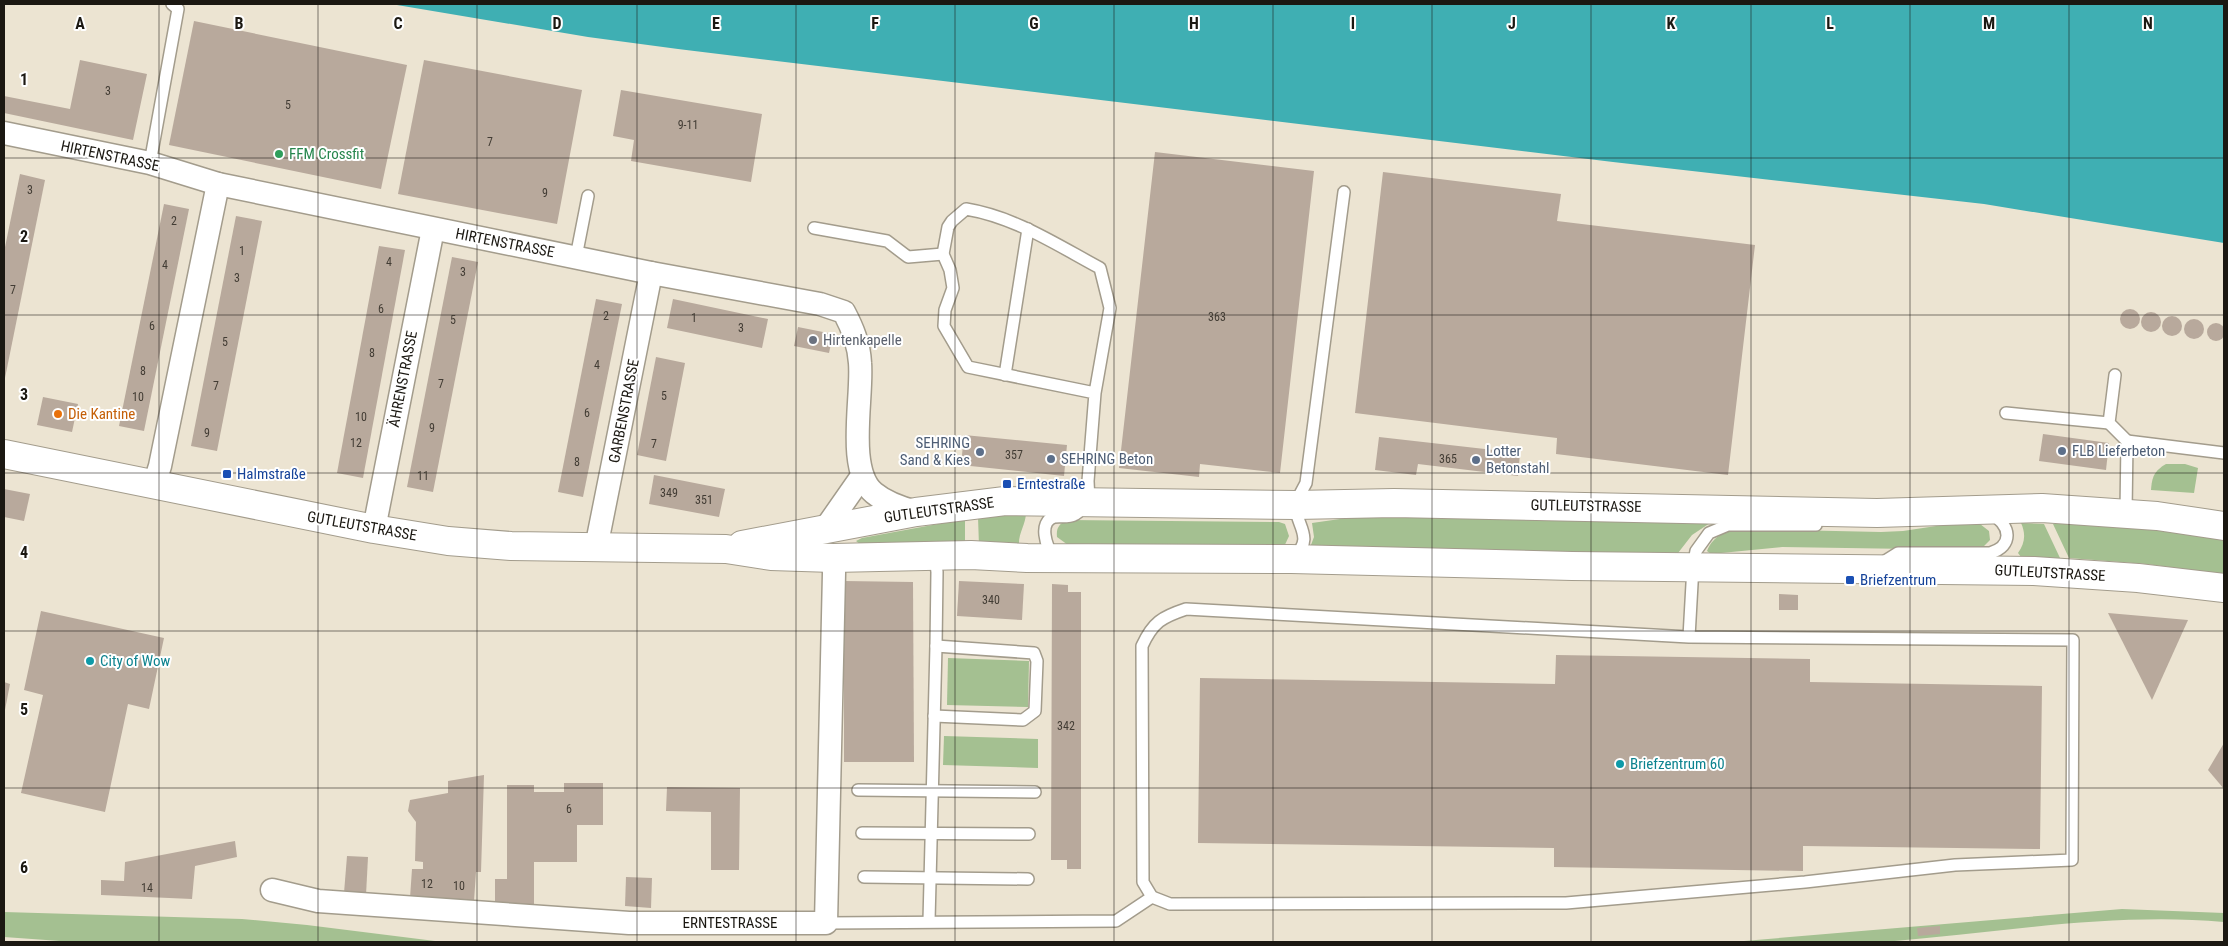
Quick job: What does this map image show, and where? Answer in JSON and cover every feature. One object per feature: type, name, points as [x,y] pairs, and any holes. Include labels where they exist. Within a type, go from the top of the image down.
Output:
[{"type":"main road","name":"GUTLEUTSTRASSE","points":[[4,454],[374,529],[448,541],[512,546],[726,549],[771,556],[836,540],[916,512],[1005,501],[1296,505],[1394,503],[1877,513],[2042,508],[2126,513],[2224,526]]},
{"type":"main road","name":"GUTLEUTSTRASSE","points":[[836,540],[935,556],[1291,559],[1572,566],[1874,567],[2034,571],[2138,578],[2224,588]]},
{"type":"street","name":"HIRTENSTRASSE","points":[[4,133],[150,163],[218,184],[651,273],[820,304],[844,312],[856,334],[860,364],[858,458],[862,476]]},
{"type":"street","points":[[154,485],[160,466],[218,184]]},
{"type":"street","name":"ÄHRENSTRASSE","points":[[374,529],[433,229]]},
{"type":"street","name":"GARBENSTRASSE","points":[[596,548],[651,273]]},
{"type":"street","points":[[862,476],[873,492],[895,506],[916,512]]},
{"type":"street","points":[[826,924],[836,540],[862,476]]},
{"type":"street","name":"ERNTESTRASSE","points":[[272,890],[318,901],[629,923],[826,924]]},
{"type":"lane","points":[[150,163],[178,9],[172,4]]},
{"type":"lane","points":[[1291,559],[1301,550],[1304,538],[1296,505],[1306,482],[1344,192]]},
{"type":"lane","points":[[576,257],[588,196]]},
{"type":"lane","points":[[1055,557],[1046,542],[1047,522],[1052,518],[1073,516],[1089,502],[1088,481],[1095,393],[1110,308],[1100,268],[1028,229],[989,213],[966,210],[952,220],[948,227],[943,254],[950,270],[953,288],[945,310],[944,326],[968,368],[1095,393]]},
{"type":"lane","points":[[814,228],[887,241],[908,257],[943,254]]},
{"type":"lane","points":[[1005,375],[1028,229]]},
{"type":"lane","points":[[2109,423],[2115,375]]},
{"type":"lane","points":[[2006,413],[2109,423],[2127,441],[2224,453]]},
{"type":"lane","points":[[2126,513],[2127,441]]},
{"type":"lane","name":"GUTLEUTSTRASSE","points":[[1874,567],[1898,553],[1990,553],[2000,550],[2004,546],[2008,535],[2004,525],[1996,517],[1983,510]]},
{"type":"lane","name":"GUTLEUTSTRASSE","points":[[1846,526],[1877,513]]},
{"type":"lane","points":[[1689,638],[1693,566],[1696,551],[1709,533],[1728,525],[1826,525]]},
{"type":"lane","points":[[929,922],[936,646],[937,572],[935,556]]},
{"type":"lane","points":[[1186,609],[1689,638],[2073,640],[2072,860],[1954,865],[1804,882],[1566,903],[1170,904],[1152,898],[1143,882],[1142,646],[1150,628],[1167,615],[1186,609]]},
{"type":"lane","points":[[934,716],[1023,720],[1035,712],[1037,661],[1034,653],[936,646]]},
{"type":"lane","points":[[858,790],[1035,792]]},
{"type":"lane","points":[[862,832],[1029,834]]},
{"type":"lane","points":[[864,877],[1028,879]]},
{"type":"lane","points":[[826,924],[1116,922],[1152,898]]},
{"type":"green space","points":[[2166,464],[2185,464],[2198,468],[2194,493],[2151,490],[2154,475]]},
{"type":"green space","points":[[1026,512],[1019,546],[979,546],[978,517]]},
{"type":"green space","points":[[1394,516],[1710,523],[1692,535],[1678,553],[1309,550],[1314,537],[1312,523],[1347,518]]},
{"type":"green space","points":[[965,519],[965,547],[860,544],[856,541],[862,538]]},
{"type":"green space","points":[[1067,520],[1279,522],[1285,524],[1289,536],[1283,549],[1068,545],[1057,537],[1059,527]]},
{"type":"green space","points":[[1956,523],[1980,524],[1989,531],[1990,540],[1983,547],[1975,550],[1782,547],[1711,554],[1707,551],[1713,541],[1722,534],[1744,529],[1881,532],[1903,531]]},
{"type":"green space","points":[[2021,523],[2044,524],[2060,558],[2021,557],[2018,553],[2022,546],[2024,531]]},
{"type":"green space","points":[[2053,524],[2139,528],[2224,540],[2224,574],[2146,564],[2069,558]]},
{"type":"green space","points":[[948,658],[1029,661],[1028,707],[947,705]]},
{"type":"green space","points":[[944,736],[1038,739],[1038,768],[943,765]]},
{"type":"green space","points":[[2122,909],[2224,913],[2224,922],[2139,920],[2097,922],[1865,943],[1732,942]]},
{"type":"green space","points":[[4,912],[242,919],[443,942],[74,942],[4,937]]},
{"type":"water","points":[[391,4],[2224,4],[2224,243],[1984,204],[1613,162],[678,49],[588,37]]},
{"type":"building","points":[[194,21],[407,65],[381,189],[169,145]]},
{"type":"building","points":[[80,60],[147,74],[133,140],[4,113],[4,96],[70,109]]},
{"type":"building","points":[[424,60],[582,90],[557,224],[398,194]]},
{"type":"building","points":[[621,90],[762,114],[751,182],[631,161],[634,140],[613,136]]},
{"type":"building","points":[[1155,152],[1314,171],[1280,473],[1200,464],[1199,477],[1119,468]]},
{"type":"building","points":[[1383,172],[1561,194],[1557,221],[1755,245],[1728,475],[1556,454],[1557,438],[1355,413]]},
{"type":"building","points":[[20,174],[45,180],[5,378],[4,252]]},
{"type":"building","points":[[164,204],[189,209],[144,431],[119,426]]},
{"type":"building","points":[[236,216],[262,221],[217,451],[191,446]]},
{"type":"building","points":[[379,246],[405,250],[363,478],[337,473]]},
{"type":"building","points":[[452,257],[478,262],[433,492],[407,487]]},
{"type":"building","points":[[596,299],[622,304],[583,497],[558,492]]},
{"type":"building","points":[[673,299],[768,319],[762,348],[667,328]]},
{"type":"building","points":[[2130,309],[2137,312],[2140,319],[2137,326],[2130,329],[2123,326],[2120,319],[2123,312]]},
{"type":"building","points":[[2151,312],[2158,315],[2161,322],[2158,329],[2151,332],[2144,329],[2141,322],[2144,315]]},
{"type":"building","points":[[2172,316],[2179,319],[2182,326],[2179,333],[2172,336],[2165,333],[2162,326],[2165,319]]},
{"type":"building","points":[[2194,319],[2201,322],[2204,329],[2201,336],[2194,339],[2187,336],[2184,329],[2187,322]]},
{"type":"building","points":[[2212,323],[2220,323],[2225,328],[2223,339],[2212,341],[2207,336],[2207,328]]},
{"type":"building","name":"Hirtenkapelle","points":[[798,327],[833,334],[829,353],[794,346]]},
{"type":"building","points":[[656,357],[685,363],[666,461],[637,455]]},
{"type":"building","name":"Die Kantine","points":[[43,397],[78,404],[72,432],[37,425]]},
{"type":"building","points":[[2043,434],[2109,443],[2106,470],[2039,461]]},
{"type":"building","points":[[964,435],[1067,445],[1064,476],[961,465]]},
{"type":"building","points":[[1379,437],[1520,453],[1518,476],[1418,464],[1416,475],[1375,470]]},
{"type":"building","points":[[654,475],[725,489],[719,517],[649,504]]},
{"type":"building","points":[[4,489],[30,494],[24,521],[4,517]]},
{"type":"building","points":[[844,581],[913,582],[914,762],[844,762]]},
{"type":"building","points":[[959,581],[1024,584],[1022,620],[957,616]]},
{"type":"building","points":[[1052,584],[1068,585],[1068,592],[1081,592],[1081,869],[1067,869],[1067,860],[1051,860]]},
{"type":"building","points":[[1779,594],[1798,595],[1798,610],[1779,610]]},
{"type":"building","points":[[41,611],[164,638],[149,709],[128,704],[105,812],[21,793],[43,695],[24,690]]},
{"type":"building","points":[[2108,613],[2188,620],[2152,700]]},
{"type":"building","name":"Briefzentrum 60","points":[[1556,655],[1810,659],[1810,682],[2042,686],[2040,849],[1803,846],[1803,871],[1554,867],[1554,848],[1198,843],[1200,678],[1555,684]]},
{"type":"building","points":[[4,682],[10,684],[5,710],[4,710]]},
{"type":"building","points":[[2224,743],[2224,789],[2208,770]]},
{"type":"building","points":[[484,775],[481,872],[476,872],[474,901],[410,898],[412,869],[423,869],[423,862],[415,861],[416,822],[408,811],[410,800],[448,793],[448,781]]},
{"type":"building","points":[[564,783],[603,783],[603,825],[577,825],[577,862],[534,862],[534,904],[495,904],[495,879],[507,879],[507,785],[534,785],[534,792],[564,792]]},
{"type":"building","points":[[667,787],[740,788],[739,870],[711,870],[711,812],[666,811]]},
{"type":"building","points":[[235,841],[237,857],[195,866],[192,899],[101,895],[101,880],[124,881],[125,862]]},
{"type":"building","points":[[347,856],[368,857],[366,895],[344,893]]},
{"type":"building","points":[[626,877],[652,878],[651,908],[625,906]]},
{"type":"building","points":[[1940,926],[1940,934],[1918,936],[1917,928]]},
{"type":"place","name":"FFM Crossfit","points":[[279,154]]},
{"type":"place","name":"Hirtenkapelle","points":[[813,340]]},
{"type":"place","name":"Die Kantine","points":[[58,414]]},
{"type":"place","name":"FLB Lieferbeton","points":[[2062,451]]},
{"type":"place","name":"SEHRING Sand & Kies","points":[[980,452]]},
{"type":"place","name":"SEHRING Beton","points":[[1051,459]]},
{"type":"place","name":"Lotter Betonstahl","points":[[1476,460]]},
{"type":"place","name":"Halmstraße","points":[[227,474]]},
{"type":"place","name":"Erntestraße","points":[[1007,484]]},
{"type":"place","name":"Briefzentrum","points":[[1850,580]]},
{"type":"place","name":"City of Wow","points":[[90,661]]},
{"type":"place","name":"Briefzentrum 60","points":[[1620,764]]}]
